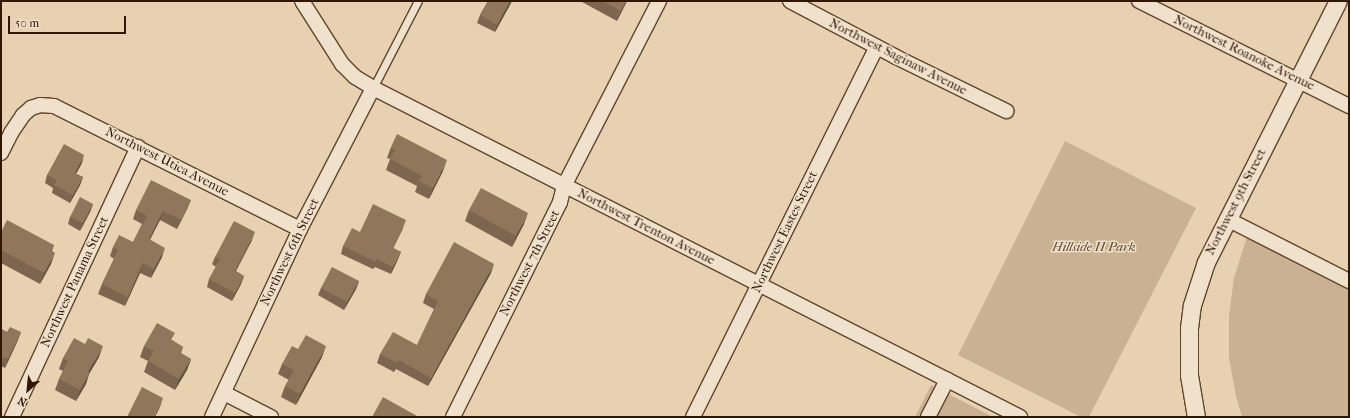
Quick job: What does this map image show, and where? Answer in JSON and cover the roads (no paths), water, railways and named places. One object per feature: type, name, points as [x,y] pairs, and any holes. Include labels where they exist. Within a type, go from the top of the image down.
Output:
[{"type":"street","name":"Northwest Trenton Avenue","points":[[302,1],[342,64],[355,77],[373,88],[1020,417]]},
{"type":"street","name":"Northwest 7th Street","points":[[453,417],[560,202],[564,186],[659,1]]},
{"type":"street","name":"Northwest Saginaw Avenue","points":[[790,1],[876,47],[1006,111]]},
{"type":"street","name":"Northwest Roanoke Avenue","points":[[1139,1],[1349,106]]},
{"type":"street","name":"Northwest 9th Street","points":[[1196,417],[1189,375],[1189,328],[1192,305],[1206,262],[1338,1]]},
{"type":"street","name":"Northwest Eastes Street","points":[[693,417],[876,47]]},
{"type":"street","name":"Northwest 6th Street","points":[[212,417],[300,229],[373,88]]},
{"type":"street","name":"Northwest Utica Avenue","points":[[1,153],[11,133],[23,115],[31,108],[40,105],[54,106],[300,229]]},
{"type":"street","name":"Northwest Panama Street","points":[[12,417],[138,147]]},
{"type":"street","points":[[1227,219],[1349,281]]},
{"type":"street","points":[[928,417],[947,380]]},
{"type":"street","points":[[224,393],[271,417]]},
{"type":"lane","points":[[373,88],[418,1]]},
{"type":"park label","name":"Hillside II Park","points":[[1094,247]]}]
